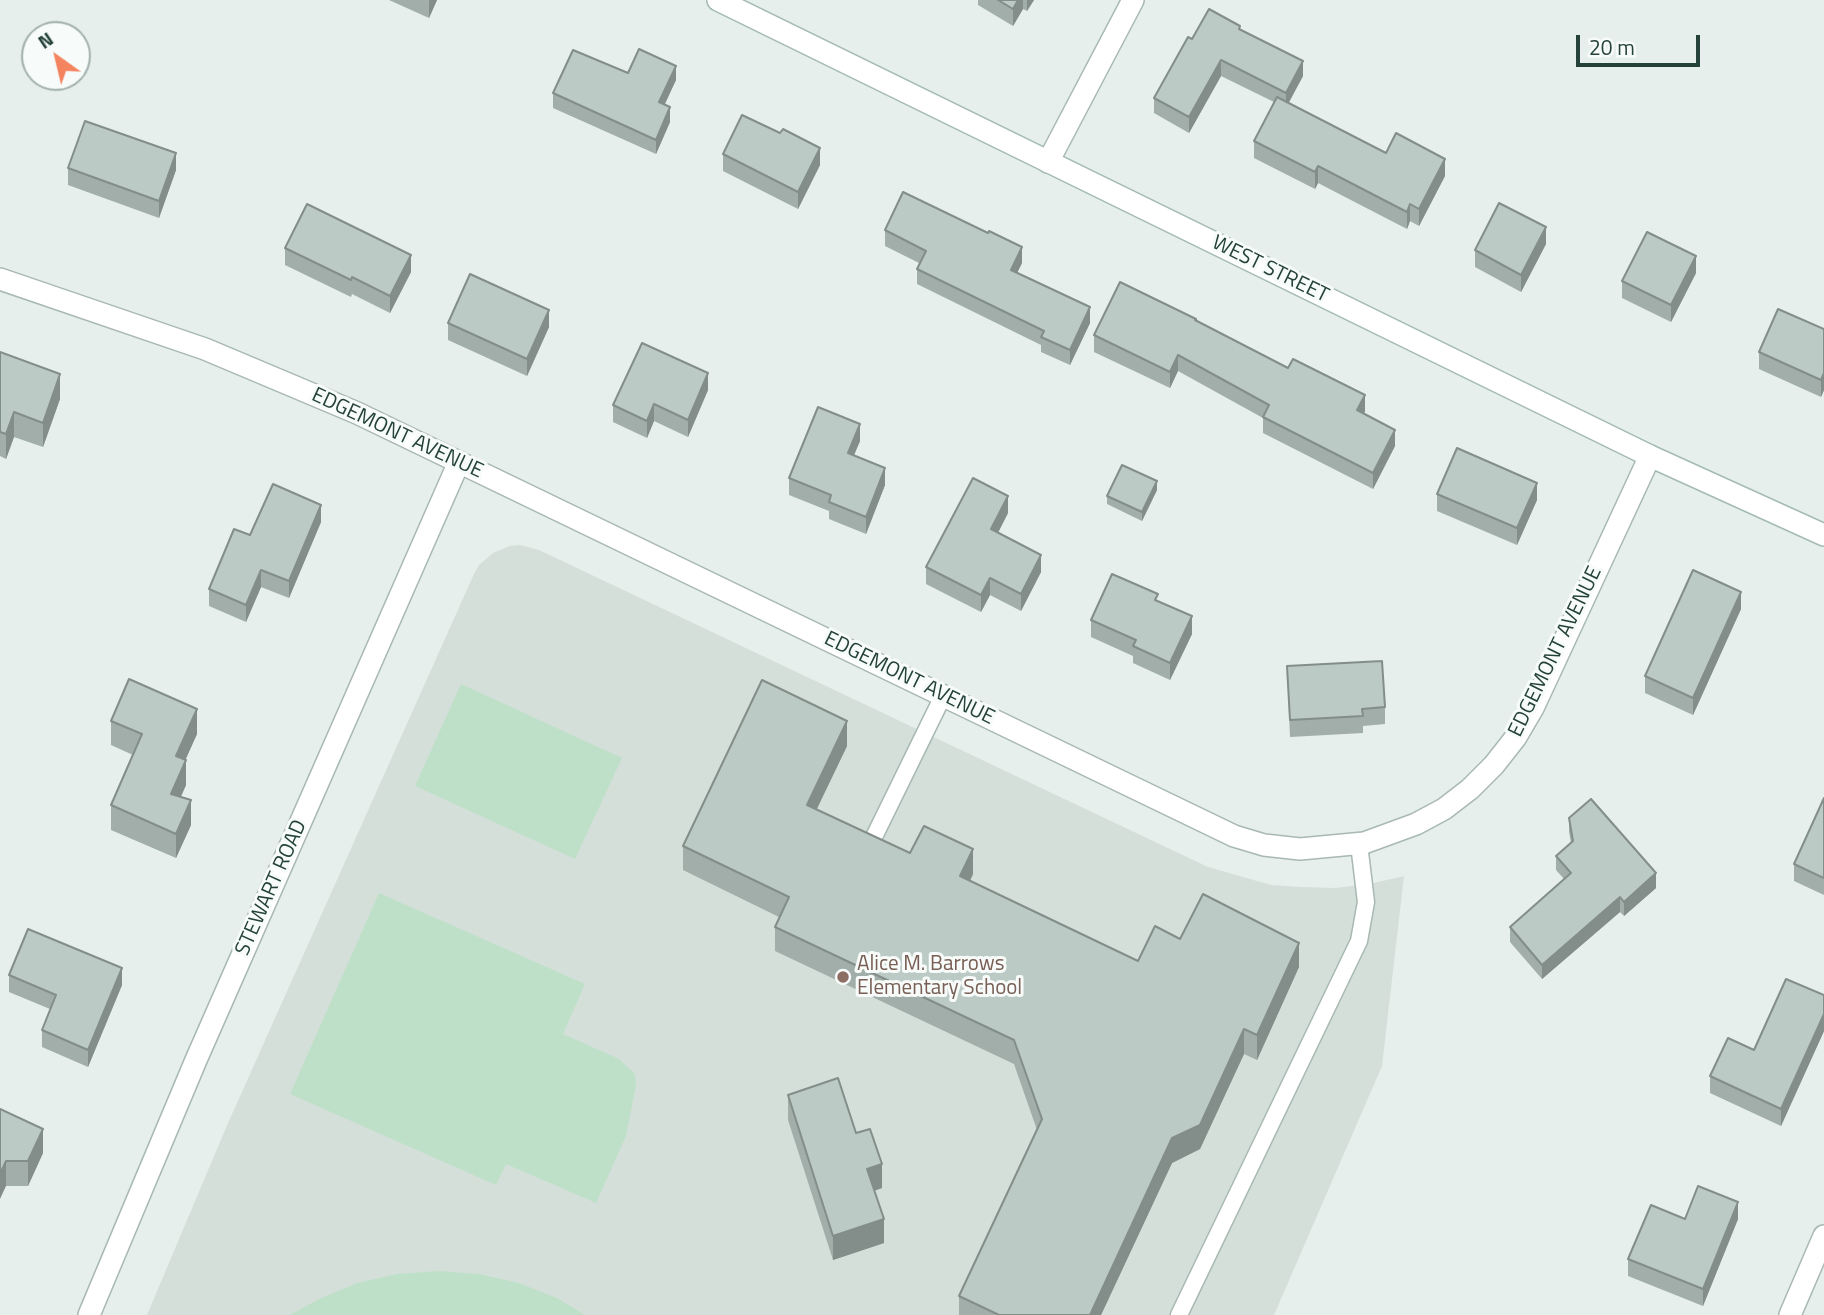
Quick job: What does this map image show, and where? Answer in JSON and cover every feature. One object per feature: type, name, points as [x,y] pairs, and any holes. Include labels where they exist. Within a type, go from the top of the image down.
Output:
[{"type":"street","name":"WEST STREET","points":[[718,0],[1650,456],[1824,535]]},
{"type":"street","points":[[1048,162],[1133,0]]},
{"type":"street","name":"EDGEMONT AVENUE","points":[[0,279],[205,349],[357,413],[1234,836],[1264,845],[1300,849],[1359,844],[1399,832],[1444,809],[1486,773],[1516,737],[1533,708],[1650,456]]},
{"type":"street","name":"STEWART ROAD","points":[[89,1315],[196,1060],[459,463]]},
{"type":"street","points":[[1790,1315],[1824,1236]]},
{"type":"lane","points":[[872,841],[943,696]]},
{"type":"lane","points":[[1179,1315],[1359,941],[1366,902],[1359,844]]},
{"type":"shaded area","name":"Alice M. Barrows Elementary School","points":[[520,545],[539,550],[1208,867],[1271,885],[1301,887],[1336,888],[1404,876],[1382,1066],[1274,1315],[147,1315],[228,1123],[474,574],[479,565],[493,553]]},
{"type":"green space","points":[[461,684],[622,758],[575,859],[415,786]]},
{"type":"green space","points":[[379,893],[585,984],[563,1034],[619,1059],[635,1074],[636,1085],[626,1136],[596,1203],[506,1164],[496,1185],[290,1094]]},
{"type":"green space","points":[[438,1271],[479,1274],[519,1283],[557,1298],[585,1315],[290,1315],[357,1283],[397,1274]]},
{"type":"building","points":[[998,0],[1018,0],[1013,9]]},
{"type":"building","points":[[1209,9],[1240,26],[1239,29],[1303,61],[1286,93],[1221,60],[1189,117],[1154,98],[1188,37],[1192,39]]},
{"type":"building","points":[[639,49],[676,66],[659,102],[670,107],[656,140],[553,93],[573,50],[628,73]]},
{"type":"building","points":[[1277,97],[1386,153],[1396,133],[1445,159],[1419,209],[1410,204],[1407,212],[1318,166],[1315,172],[1254,141]]},
{"type":"building","points":[[742,115],[780,133],[783,129],[820,148],[798,192],[723,154]]},
{"type":"building","points":[[85,121],[176,153],[159,201],[68,168]]},
{"type":"building","points":[[903,192],[1022,247],[1011,270],[1090,307],[1070,350],[1041,337],[1044,331],[917,269],[926,251],[885,230]]},
{"type":"building","points":[[1499,203],[1546,227],[1521,275],[1475,250]]},
{"type":"building","points":[[307,204],[411,255],[390,296],[285,248]]},
{"type":"building","points":[[1647,232],[1696,256],[1671,305],[1622,281]]},
{"type":"building","points":[[470,274],[549,310],[527,359],[448,323]]},
{"type":"building","points":[[1120,282],[1288,368],[1293,359],[1365,395],[1357,410],[1395,430],[1373,473],[1263,417],[1269,405],[1178,355],[1170,372],[1094,335]]},
{"type":"building","points":[[1778,309],[1824,329],[1824,373],[1821,380],[1759,352]]},
{"type":"building","points":[[642,343],[708,373],[688,420],[654,404],[647,421],[613,405]]},
{"type":"building","points":[[0,352],[60,374],[43,423],[14,412],[6,434],[0,432]]},
{"type":"building","points":[[818,407],[860,424],[848,453],[885,468],[866,517],[829,502],[831,495],[789,478]]},
{"type":"building","points":[[1457,448],[1537,483],[1517,528],[1437,494]]},
{"type":"building","points":[[1122,465],[1157,481],[1142,512],[1107,496]]},
{"type":"building","points":[[973,478],[1008,496],[991,529],[1041,555],[1021,594],[990,578],[981,595],[926,567]]},
{"type":"building","points":[[273,484],[321,505],[289,581],[261,570],[246,605],[209,589],[234,529],[250,535]]},
{"type":"building","points":[[1693,570],[1741,592],[1693,698],[1645,676]]},
{"type":"building","points":[[1112,574],[1158,594],[1155,600],[1192,616],[1170,663],[1133,646],[1136,640],[1091,620]]},
{"type":"building","points":[[1382,661],[1385,707],[1362,709],[1363,716],[1290,720],[1287,666]]},
{"type":"building","points":[[129,679],[197,709],[176,756],[186,760],[171,794],[191,800],[176,834],[111,805],[142,734],[111,721]]},
{"type":"building","points":[[762,680],[847,721],[807,805],[910,853],[924,826],[973,849],[960,876],[1138,961],[1155,926],[1180,939],[1203,894],[1299,943],[1257,1035],[1244,1029],[1200,1125],[1172,1138],[1090,1315],[999,1315],[959,1296],[1042,1119],[1014,1040],[775,927],[789,897],[683,846]]},
{"type":"building","points":[[1824,798],[1824,878],[1794,864]]},
{"type":"building","points":[[1591,799],[1656,873],[1624,902],[1620,897],[1542,965],[1510,927],[1571,873],[1556,856],[1573,841],[1569,818]]},
{"type":"building","points":[[28,929],[122,968],[88,1050],[42,1030],[56,995],[9,975]]},
{"type":"building","points":[[1786,979],[1824,995],[1824,1014],[1781,1109],[1710,1076],[1728,1038],[1754,1050]]},
{"type":"building","points":[[838,1078],[856,1133],[870,1129],[882,1164],[867,1169],[884,1219],[833,1236],[788,1095]]},
{"type":"building","points":[[0,1109],[43,1129],[28,1161],[6,1161],[0,1174]]},
{"type":"building","points":[[1698,1186],[1738,1202],[1703,1289],[1628,1259],[1651,1205],[1685,1219]]},
{"type":"place","name":"Alice M. Barrows Elementary School","points":[[843,977]]}]
